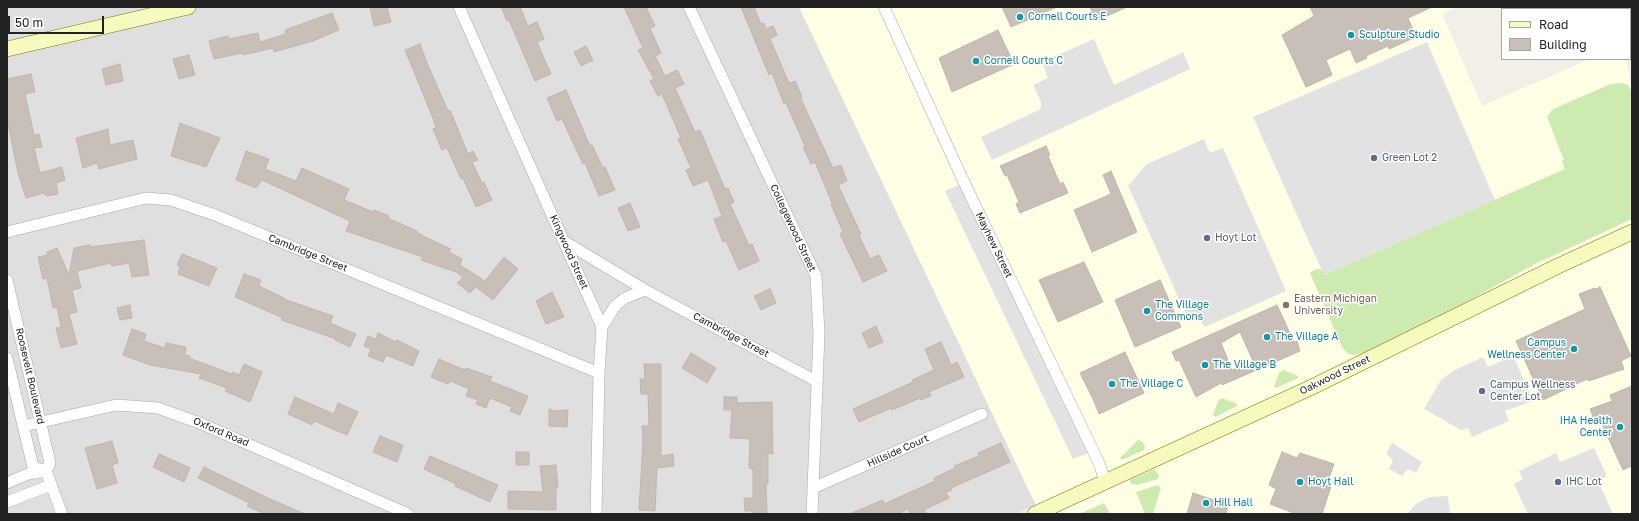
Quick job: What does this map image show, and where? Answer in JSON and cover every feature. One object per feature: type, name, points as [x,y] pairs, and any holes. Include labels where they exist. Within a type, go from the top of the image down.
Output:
[{"type":"street","name":"Kingwood Street","points":[[459,7],[602,327],[599,373],[596,514]]},
{"type":"street","name":"Collegewood Street","points":[[689,7],[816,276],[819,334],[812,514]]},
{"type":"street","name":"Mayhew Street","points":[[884,7],[962,178],[1097,458],[1105,481]]},
{"type":"street","points":[[7,49],[181,8]]},
{"type":"street","name":"Cambridge Street","points":[[7,232],[146,198],[171,200],[222,218],[599,373]]},
{"type":"street","name":"Oakwood Street","points":[[1035,514],[1312,387],[1632,232]]},
{"type":"street","name":"Cambridge Street","points":[[565,242],[645,290],[816,381]]},
{"type":"street","name":"Roosevelt Boulevard","points":[[7,280],[50,463],[46,471],[62,514]]},
{"type":"street","points":[[602,327],[615,306],[625,298],[645,290]]},
{"type":"street","name":"Roosevelt Boulevard","points":[[7,358],[34,467],[46,471]]},
{"type":"street","name":"Oxford Road","points":[[24,426],[116,405],[158,408],[202,424],[408,514]]},
{"type":"street","name":"Hillside Court","points":[[813,488],[982,414]]},
{"type":"street","points":[[7,482],[28,474],[46,471]]},
{"type":"street","points":[[7,502],[51,486]]},
{"type":"shaded area","points":[[7,7],[799,7],[1036,505],[1014,514],[7,514]]},
{"type":"shaded area","name":"Eastern Michigan University","points":[[799,7],[1456,7],[1442,14],[1482,106],[1588,60],[1626,60],[1632,88],[1632,514],[1040,514]]},
{"type":"shaded area","points":[[1094,39],[1114,85],[1183,52],[1190,69],[992,160],[981,137],[1039,110],[1041,107],[1041,102],[1033,85],[1048,78],[1042,62]]},
{"type":"shaded area","name":"Green Lot 2","points":[[1427,42],[1495,200],[1324,275],[1253,117]]},
{"type":"shaded area","name":"Hoyt Lot","points":[[1204,139],[1210,153],[1223,148],[1286,291],[1205,327],[1198,318],[1189,321],[1128,186],[1147,164]]},
{"type":"shaded area","points":[[964,183],[1093,451],[1073,459],[945,191]]},
{"type":"shaded area","name":"Campus Wellness Center Lot","points":[[1513,356],[1533,401],[1505,411],[1509,421],[1472,437],[1468,428],[1461,430],[1424,409],[1441,380],[1455,370],[1483,357],[1488,367]]},
{"type":"shaded area","points":[[1392,443],[1422,462],[1416,473],[1408,469],[1402,476],[1389,469],[1393,460],[1386,454]]},
{"type":"shaded area","name":"IHC Lot","points":[[1594,448],[1607,476],[1598,481],[1613,514],[1528,514],[1514,484],[1523,479],[1519,471],[1556,453],[1560,462]]},
{"type":"shaded area","points":[[1448,496],[1450,514],[1407,514],[1417,503],[1430,497]]},
{"type":"green space","points":[[1621,83],[1628,85],[1632,92],[1632,219],[1533,265],[1445,314],[1364,353],[1355,355],[1348,354],[1342,347],[1310,273],[1312,271],[1318,269],[1322,270],[1324,275],[1565,169],[1562,161],[1564,160],[1547,117],[1553,109],[1611,84]]},
{"type":"green space","points":[[1284,370],[1298,376],[1298,378],[1276,388],[1274,387],[1279,373]]},
{"type":"green space","points":[[1222,398],[1237,404],[1237,406],[1215,417],[1213,415],[1218,401]]},
{"type":"green space","points":[[1138,440],[1142,441],[1145,446],[1144,450],[1122,460],[1120,458]]},
{"type":"green space","points":[[1155,469],[1159,476],[1158,479],[1137,485],[1131,484],[1129,480]]},
{"type":"green space","points":[[1158,485],[1161,488],[1153,514],[1145,514],[1136,492]]},
{"type":"green space","points":[[1104,503],[1110,514],[1079,514]]},
{"type":"building","points":[[370,7],[387,7],[391,22],[374,26]]},
{"type":"building","points":[[501,7],[520,7],[528,26],[537,22],[544,39],[537,42],[551,74],[535,81],[509,20],[507,21]]},
{"type":"building","points":[[624,7],[646,7],[655,26],[650,28],[661,53],[655,56],[665,76],[677,70],[684,84],[675,88],[695,132],[700,130],[725,189],[728,188],[734,202],[730,204],[749,245],[752,244],[759,261],[739,270],[726,241],[723,242],[714,219],[722,216],[708,180],[693,186],[686,170],[691,168],[678,139],[681,138],[662,94],[658,96],[650,81],[654,79],[638,50],[643,48]]},
{"type":"building","points":[[741,7],[754,7],[761,24],[764,23],[766,29],[773,26],[777,35],[770,39],[789,83],[795,81],[802,97],[800,97],[833,168],[841,165],[847,181],[838,185],[861,234],[859,235],[870,259],[879,255],[887,271],[863,282],[840,234],[843,232],[815,162],[811,164],[803,147],[805,146],[786,103],[784,104],[772,73],[769,75]]},
{"type":"building","name":"Cornell Courts E","points":[[1002,7],[1057,7],[1011,27]]},
{"type":"building","points":[[1090,7],[1127,7],[1096,21]]},
{"type":"building","points":[[1310,7],[1432,7],[1408,18],[1416,37],[1389,49],[1388,46],[1366,56],[1367,58],[1356,63],[1350,49],[1326,60],[1332,75],[1306,87],[1282,35],[1314,16]]},
{"type":"building","points":[[332,13],[339,30],[313,41],[274,52],[273,48],[243,55],[242,53],[214,59],[209,41],[228,36],[229,39],[258,33],[260,42],[286,34],[285,30]]},
{"type":"building","name":"Cornell Courts C","points":[[998,30],[1014,64],[952,92],[939,58]]},
{"type":"building","points":[[420,44],[468,154],[473,151],[478,160],[472,162],[482,183],[484,182],[492,200],[476,207],[447,148],[442,150],[433,129],[436,128],[433,118],[405,50]]},
{"type":"building","points":[[586,46],[593,60],[581,66],[574,52]]},
{"type":"building","points":[[189,55],[195,75],[179,79],[173,59]]},
{"type":"building","points":[[120,64],[123,81],[106,85],[102,69]]},
{"type":"building","points":[[31,74],[35,92],[25,94],[34,135],[39,134],[42,147],[34,148],[40,173],[62,167],[65,180],[56,183],[58,194],[46,196],[44,193],[26,198],[18,173],[7,119],[7,79]]},
{"type":"building","points":[[566,90],[590,146],[592,145],[603,168],[605,167],[615,190],[599,196],[585,163],[583,164],[562,119],[557,121],[547,98]]},
{"type":"building","points":[[180,123],[220,138],[206,167],[171,156]]},
{"type":"building","points":[[108,129],[110,145],[133,140],[137,159],[99,169],[97,163],[83,168],[76,138]]},
{"type":"building","points":[[1046,146],[1050,155],[1048,156],[1060,184],[1063,182],[1068,193],[1020,213],[1016,204],[1019,202],[1007,175],[1005,176],[1000,166]]},
{"type":"building","points":[[246,151],[269,159],[265,169],[296,181],[302,168],[349,189],[344,200],[373,212],[374,210],[389,216],[388,218],[451,249],[449,252],[462,259],[460,265],[485,281],[504,257],[518,269],[493,300],[476,287],[470,293],[457,283],[463,277],[456,272],[421,260],[423,257],[346,231],[350,221],[262,180],[256,188],[236,180]]},
{"type":"building","points":[[1111,171],[1137,232],[1092,252],[1074,210],[1111,194],[1103,175]]},
{"type":"building","points":[[630,203],[640,227],[628,231],[618,208]]},
{"type":"building","points":[[144,240],[149,275],[132,277],[129,263],[112,266],[111,263],[77,271],[81,288],[72,290],[77,312],[69,314],[77,344],[61,348],[56,328],[61,327],[57,307],[53,308],[47,278],[43,279],[38,257],[48,255],[47,252],[57,248],[69,275],[74,248]]},
{"type":"building","points":[[182,254],[217,268],[209,286],[178,274],[180,266],[177,265]]},
{"type":"building","points":[[1084,262],[1103,302],[1058,322],[1039,280]]},
{"type":"building","points":[[244,274],[261,280],[259,286],[284,299],[333,316],[330,323],[356,334],[350,347],[335,340],[336,339],[281,320],[283,318],[235,297]]},
{"type":"building","name":"The Village Commons","points":[[1160,280],[1181,327],[1135,347],[1115,300]]},
{"type":"building","name":"Campus Wellness Center","points":[[1600,287],[1631,356],[1621,361],[1624,369],[1589,381],[1587,379],[1543,400],[1516,341],[1585,309],[1579,294]]},
{"type":"building","points":[[770,289],[776,303],[761,310],[754,296]]},
{"type":"building","points":[[552,292],[564,317],[546,324],[536,301]]},
{"type":"building","points":[[130,305],[132,318],[120,320],[117,308]]},
{"type":"building","points":[[1277,305],[1294,342],[1297,341],[1300,351],[1222,385],[1221,383],[1196,397],[1179,360],[1176,361],[1172,352]],"holes":[[[1240,332],[1253,361],[1232,370],[1221,343]]]},
{"type":"building","points":[[876,326],[883,342],[869,348],[862,333]]},
{"type":"building","points":[[132,329],[146,334],[144,341],[165,348],[166,343],[186,347],[185,355],[190,356],[189,358],[232,374],[233,372],[239,375],[244,364],[262,372],[250,402],[225,391],[227,388],[199,378],[201,374],[150,365],[123,355]]},
{"type":"building","points":[[378,333],[396,342],[397,340],[419,351],[413,366],[386,355],[383,362],[368,356],[371,349],[364,346],[368,336],[376,339]]},
{"type":"building","points":[[941,342],[951,365],[957,362],[964,377],[929,392],[931,396],[921,400],[920,398],[892,410],[891,408],[859,422],[853,409],[913,382],[912,380],[934,370],[925,349]]},
{"type":"building","name":"The Village C","points":[[1125,352],[1144,393],[1099,414],[1080,373]]},
{"type":"building","points":[[691,353],[716,368],[707,383],[682,368]]},
{"type":"building","points":[[439,359],[465,370],[466,368],[492,377],[490,381],[528,396],[520,415],[510,411],[512,407],[490,398],[486,408],[476,404],[478,400],[466,396],[469,389],[450,381],[448,384],[431,377]]},
{"type":"building","points":[[644,364],[661,364],[661,456],[673,454],[674,466],[657,468],[655,511],[639,510],[643,441],[642,426],[649,426],[648,394],[641,394],[640,379],[645,379]]},
{"type":"building","name":"IHA Health Center","points":[[1632,386],[1632,466],[1623,470],[1600,420],[1595,422],[1590,409],[1612,401],[1610,395]]},
{"type":"building","points":[[295,397],[334,414],[338,403],[358,412],[347,435],[314,421],[312,425],[288,414]]},
{"type":"building","points":[[724,397],[737,397],[737,403],[772,402],[773,454],[768,453],[768,484],[766,484],[767,514],[752,514],[752,511],[745,511],[744,498],[753,498],[753,469],[749,468],[750,439],[730,438],[732,410],[724,410]]},
{"type":"building","points":[[549,409],[555,411],[568,410],[567,427],[549,426]]},
{"type":"building","points":[[380,436],[403,445],[397,462],[373,452]]},
{"type":"building","points":[[112,441],[118,463],[112,465],[117,483],[97,489],[85,448]]},
{"type":"building","points":[[1001,443],[1010,462],[951,488],[952,490],[946,492],[949,498],[924,510],[927,514],[910,514],[908,509],[898,514],[849,514],[883,500],[884,504],[935,481],[934,478],[955,468],[954,466],[979,456],[978,453]]},
{"type":"building","points":[[516,452],[529,452],[529,465],[516,465]]},
{"type":"building","name":"Hoyt Hall","points":[[1282,452],[1297,458],[1300,453],[1334,464],[1328,481],[1332,483],[1322,514],[1296,514],[1270,504],[1276,489],[1269,485]]},
{"type":"building","points":[[159,454],[190,468],[184,482],[153,467]]},
{"type":"building","points":[[430,456],[498,485],[490,502],[455,486],[456,484],[424,469]]},
{"type":"building","points":[[556,465],[558,488],[556,488],[556,510],[508,509],[508,491],[543,492],[540,466]]},
{"type":"building","points":[[204,467],[305,514],[265,514],[247,506],[249,503],[198,478]]},
{"type":"building","name":"Hill Hall","points":[[1193,493],[1228,505],[1226,514],[1187,514]]},
{"type":"place","name":"Cornell Courts E","points":[[1020,17]]},
{"type":"place","name":"Sculpture Studio","points":[[1351,35]]},
{"type":"place","name":"Cornell Courts C","points":[[976,61]]},
{"type":"place","name":"Green Lot 2","points":[[1374,158]]},
{"type":"place","name":"Hoyt Lot","points":[[1207,238]]},
{"type":"place","name":"Eastern Michigan University","points":[[1286,305]]},
{"type":"place","name":"The Village Commons","points":[[1147,311]]},
{"type":"place","name":"The Village A","points":[[1267,337]]},
{"type":"place","name":"Campus Wellness Center","points":[[1574,349]]},
{"type":"place","name":"The Village B","points":[[1205,365]]},
{"type":"place","name":"The Village C","points":[[1112,384]]},
{"type":"place","name":"Campus Wellness Center Lot","points":[[1482,391]]},
{"type":"place","name":"IHA Health Center","points":[[1620,427]]},
{"type":"place","name":"Hoyt Hall","points":[[1300,482]]},
{"type":"place","name":"IHC Lot","points":[[1558,482]]},
{"type":"place","name":"Hill Hall","points":[[1206,503]]}]
